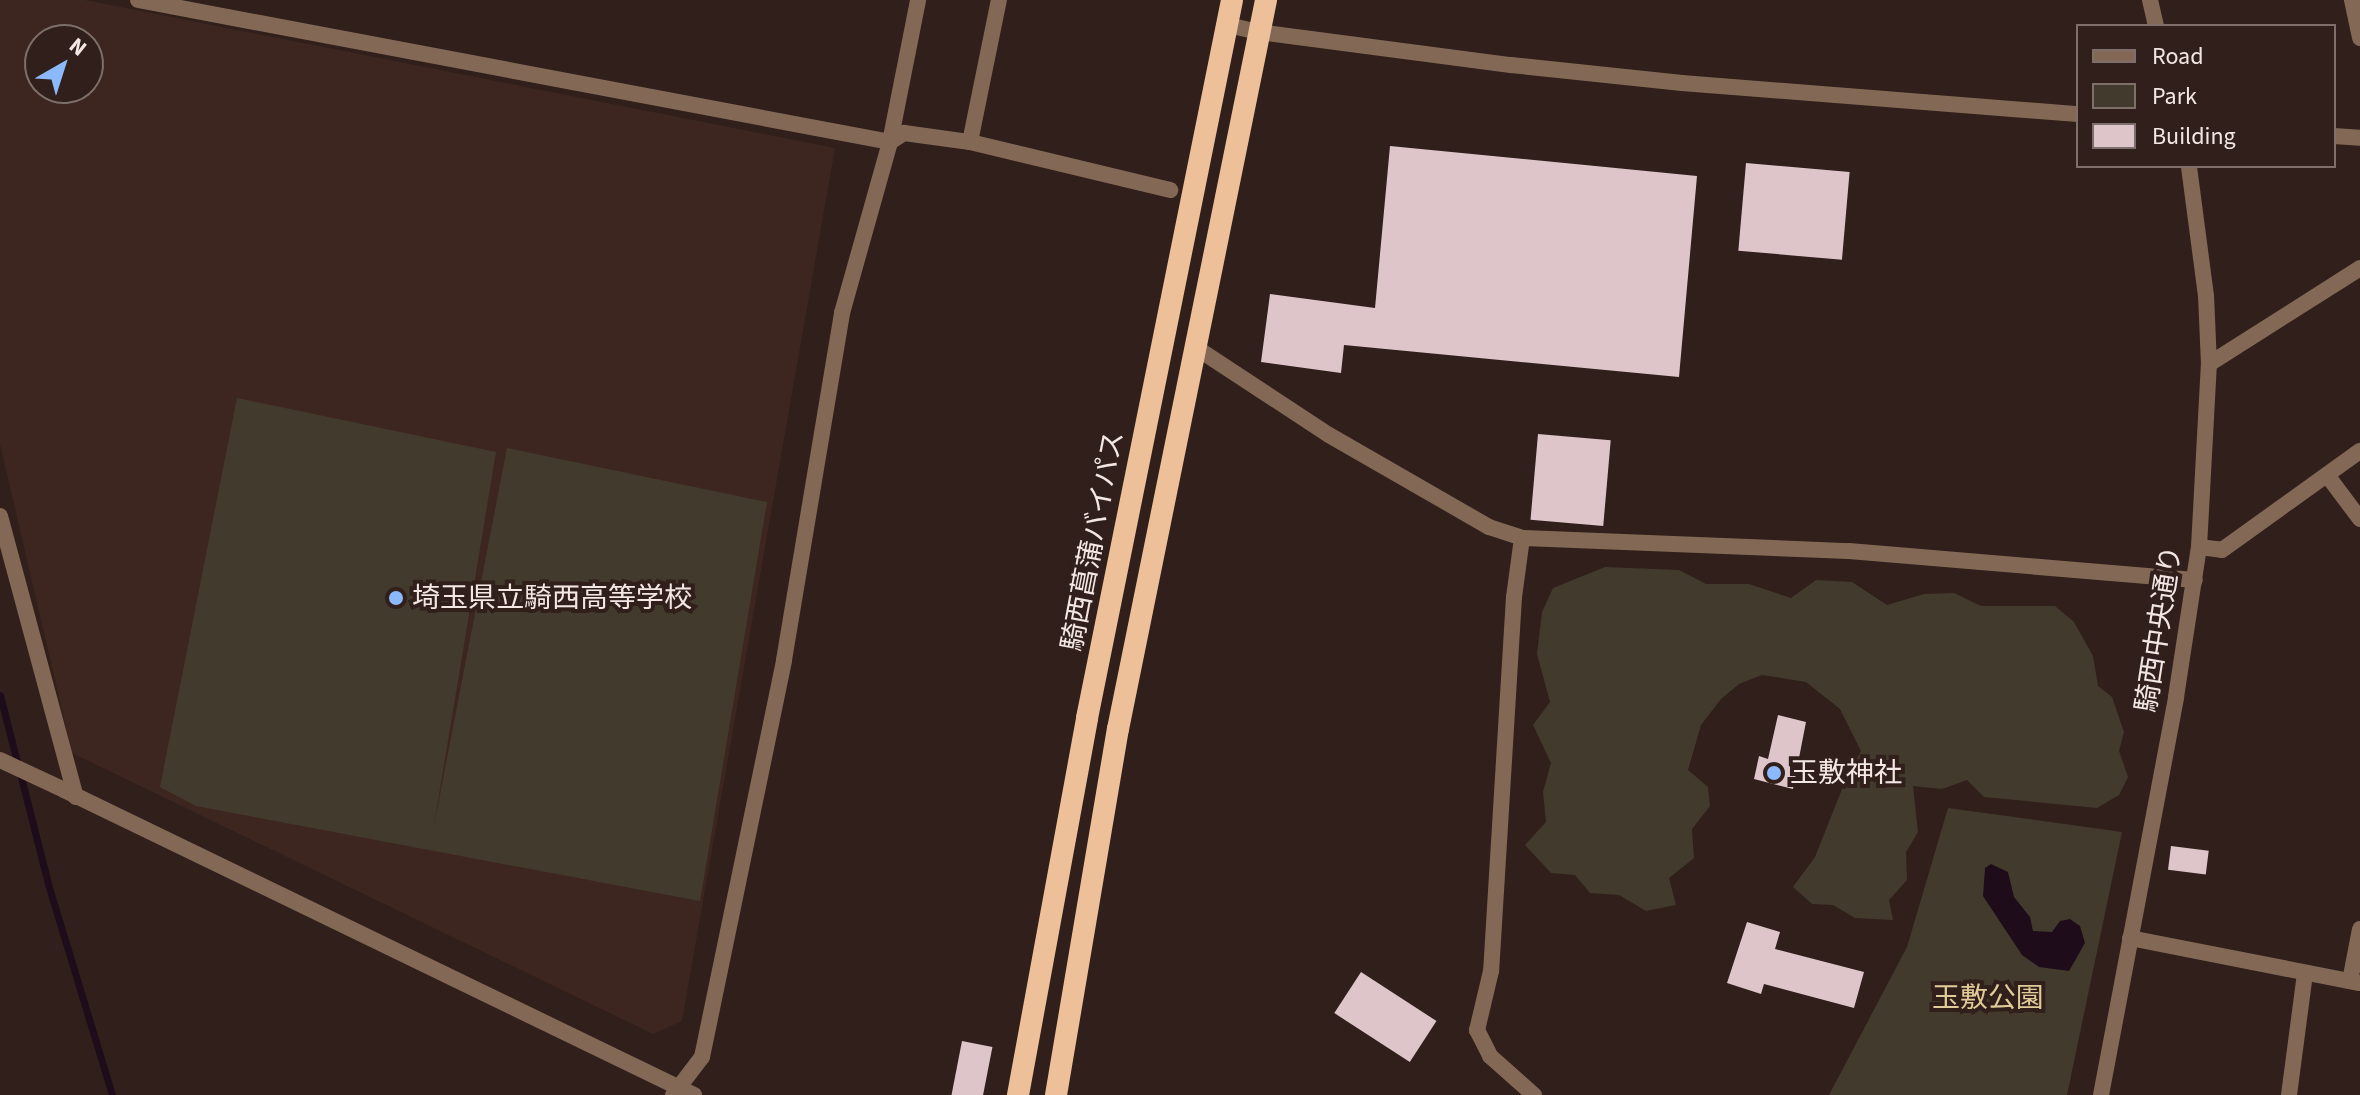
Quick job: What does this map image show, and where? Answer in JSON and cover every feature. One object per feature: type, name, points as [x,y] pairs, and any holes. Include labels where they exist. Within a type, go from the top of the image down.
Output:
[{"type":"highway","name":"騎西菖蒲バイパス","points":[[1018,1095],[1090,703],[1232,0]]},
{"type":"highway","points":[[1056,1095],[1118,729],[1266,0]]},
{"type":"street","points":[[138,0],[890,142],[904,133],[970,142],[1170,190]]},
{"type":"street","points":[[0,760],[682,1093],[702,1057],[784,660],[842,313],[890,142],[918,0]]},
{"type":"street","points":[[970,142],[999,0]]},
{"type":"street","points":[[2150,0],[2156,24]]},
{"type":"street","points":[[2352,0],[2360,38]]},
{"type":"street","points":[[1228,25],[1259,32],[1682,83],[2076,114]]},
{"type":"street","points":[[2336,136],[2360,138]]},
{"type":"street","name":"騎西中央通り","points":[[2101,1095],[2199,547],[2209,364],[2206,296],[2189,168]]},
{"type":"street","points":[[2209,364],[2360,268]]},
{"type":"street","points":[[1195,347],[1329,435],[1489,527],[1522,538],[1849,551],[2195,580]]},
{"type":"street","points":[[2199,547],[2222,550],[2360,451]]},
{"type":"street","points":[[2327,475],[2360,519]]},
{"type":"street","points":[[0,516],[70,794]]},
{"type":"street","points":[[1522,538],[1514,597],[1491,971],[1477,1030],[1490,1056],[1534,1095]]},
{"type":"street","points":[[2130,938],[2355,982],[2360,929]]},
{"type":"street","points":[[2289,1095],[2305,974]]},
{"type":"shaded area","name":"埼玉県立騎西高等学校","points":[[0,0],[85,0],[835,148],[682,1021],[653,1034],[72,753],[0,444]]},
{"type":"shaded area","points":[[1991,864],[2008,872],[2014,897],[2030,917],[2033,931],[2052,932],[2060,921],[2070,919],[2080,926],[2085,943],[2069,971],[2039,967],[2022,955],[1983,896],[1985,868]]},
{"type":"green space","points":[[237,398],[496,452],[433,831],[507,448],[767,502],[700,901],[196,806],[160,787]]},
{"type":"green space","points":[[1605,567],[1679,570],[1706,584],[1749,584],[1791,598],[1816,580],[1852,582],[1887,605],[1924,594],[1954,593],[1981,606],[2055,606],[2074,622],[2093,656],[2098,686],[2112,697],[2124,732],[2119,751],[2128,777],[2119,795],[2097,808],[1984,797],[1967,780],[1942,789],[1913,786],[1918,832],[1906,852],[1907,880],[1889,900],[1893,920],[1855,918],[1833,905],[1812,904],[1793,887],[1815,857],[1846,779],[1861,751],[1840,709],[1806,682],[1762,675],[1739,684],[1721,699],[1701,725],[1688,770],[1708,787],[1710,806],[1692,829],[1694,858],[1669,878],[1676,905],[1646,911],[1619,895],[1590,893],[1575,875],[1551,873],[1525,845],[1546,822],[1543,792],[1551,763],[1533,725],[1550,702],[1537,654],[1542,612],[1553,588]]},
{"type":"green space","name":"玉敷公園","points":[[1948,808],[2122,832],[2067,1095],[1829,1095],[1907,947]]},
{"type":"building","points":[[1390,146],[1697,176],[1679,377],[1344,345],[1341,373],[1261,362],[1270,294],[1375,308]]},
{"type":"building","points":[[1746,163],[1850,172],[1842,260],[1738,251]]},
{"type":"building","points":[[1538,434],[1611,440],[1603,526],[1531,520]]},
{"type":"building","points":[[1778,715],[1806,722],[1793,789],[1754,779],[1759,756],[1768,759]]},
{"type":"building","points":[[2171,846],[2209,851],[2206,874],[2168,870]]},
{"type":"building","points":[[1747,922],[1780,932],[1775,949],[1864,972],[1854,1008],[1764,984],[1761,994],[1727,983]]},
{"type":"building","points":[[1361,972],[1436,1021],[1410,1062],[1334,1013]]},
{"type":"building","points":[[962,1041],[992,1047],[983,1095],[952,1095]]},
{"type":"waterway","points":[[0,695],[48,884],[112,1095]]},
{"type":"place","name":"埼玉県立騎西高等学校","points":[[396,598]]},
{"type":"place","name":"玉敷神社","points":[[1774,773]]}]
